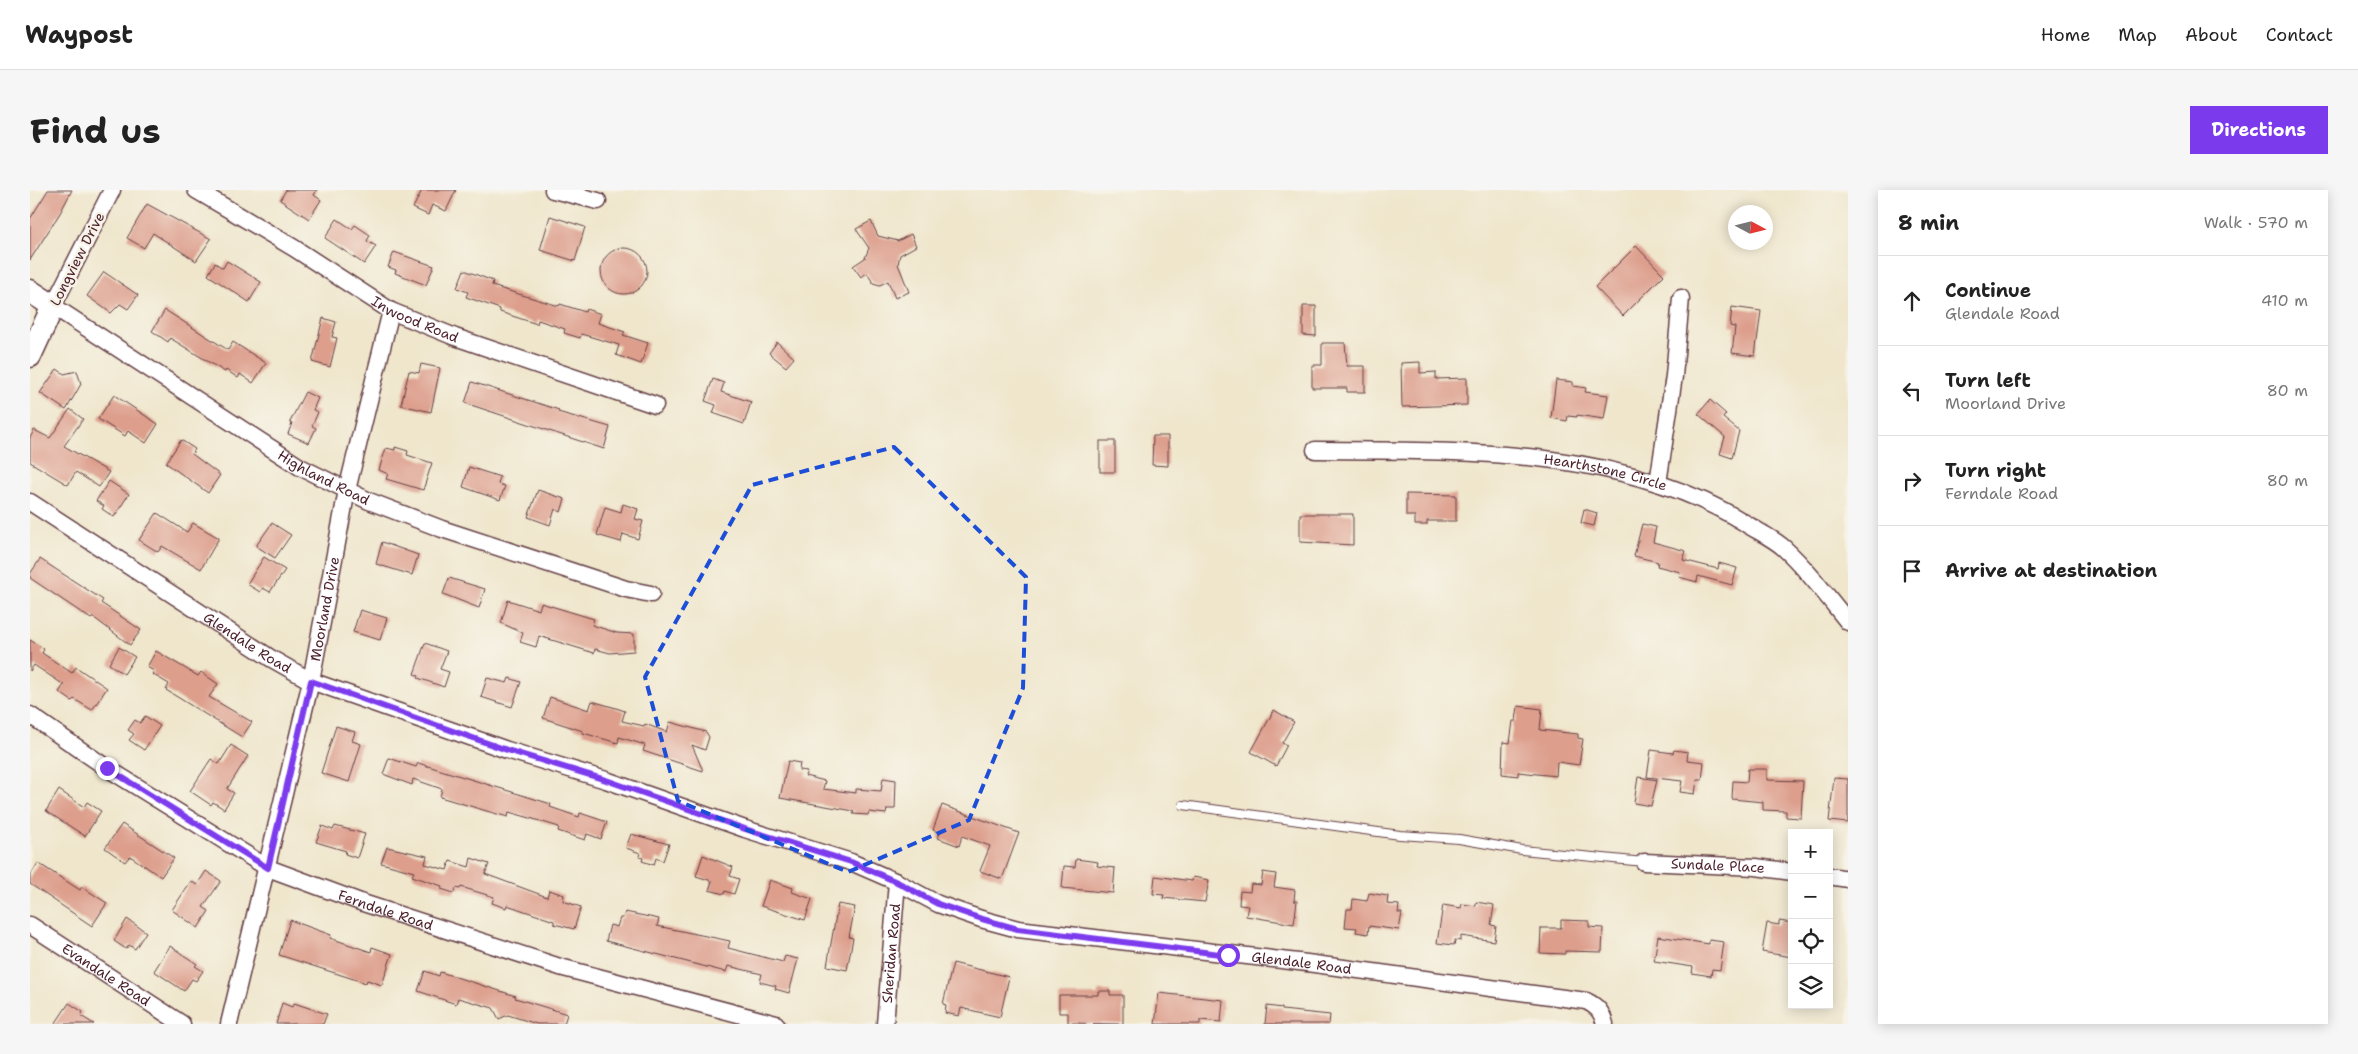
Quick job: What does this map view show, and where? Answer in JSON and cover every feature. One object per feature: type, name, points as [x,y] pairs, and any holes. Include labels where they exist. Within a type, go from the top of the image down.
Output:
[{"type":"street","name":"Longview Drive","points":[[30,356],[53,306],[112,190]]},
{"type":"street","name":"Inwood Road","points":[[196,190],[294,248],[391,311],[455,337],[655,405]]},
{"type":"street","points":[[553,190],[598,201]]},
{"type":"street","name":"Highland Road","points":[[30,291],[300,467],[347,490],[442,529],[626,588],[652,594]]},
{"type":"street","points":[[1658,483],[1674,376],[1681,298]]},
{"type":"street","name":"Moorland Drive","points":[[229,1024],[268,868],[311,681],[347,490],[391,311]]},
{"type":"street","name":"Hearthstone Circle","points":[[1315,450],[1432,450],[1540,459],[1598,467],[1658,483],[1715,504],[1783,547],[1848,622]]},
{"type":"street","name":"Glendale Road","points":[[30,502],[272,659],[311,681],[507,750],[606,780],[745,829],[851,862],[897,882],[938,904],[982,919],[1018,929],[1307,963],[1586,1001],[1596,1006],[1602,1015],[1604,1024]]},
{"type":"street","name":"Ferndale Road","points":[[30,715],[107,768],[268,868],[364,903],[560,967],[776,1024]]},
{"type":"street","name":"Sundale Place","points":[[1644,862],[1756,867],[1788,871]]},
{"type":"street","points":[[1833,877],[1848,879]]},
{"type":"street","name":"Sheridan Road","points":[[885,1024],[897,882]]},
{"type":"street","name":"Evandale Road","points":[[30,925],[182,1024]]},
{"type":"lane","points":[[1183,805],[1400,835],[1459,839],[1522,850],[1644,862]]},
{"type":"highlighted area","points":[[894,447],[1026,577],[1023,688],[969,820],[848,872],[678,801],[645,677],[752,485]]},
{"type":"building","points":[[48,190],[72,190],[60,213],[30,260],[30,219]]},
{"type":"building","points":[[286,190],[317,190],[314,195],[321,200],[309,219],[280,200]]},
{"type":"building","points":[[422,190],[456,190],[446,211],[432,205],[428,215],[413,208]]},
{"type":"building","points":[[147,204],[211,239],[196,261],[153,233],[144,248],[127,238]]},
{"type":"building","points":[[550,216],[585,227],[575,261],[540,250]]},
{"type":"building","points":[[337,219],[352,229],[355,225],[370,235],[367,241],[376,246],[364,264],[325,238]]},
{"type":"building","points":[[871,221],[878,236],[898,241],[911,234],[916,246],[900,255],[898,264],[909,292],[895,298],[888,281],[880,285],[873,283],[867,273],[861,277],[853,266],[865,258],[869,248],[856,229]]},
{"type":"building","points":[[1636,246],[1664,275],[1623,316],[1595,287]]},
{"type":"building","points":[[619,248],[629,248],[643,258],[647,271],[643,284],[637,290],[629,294],[619,294],[605,284],[601,276],[601,266],[611,252]]},
{"type":"building","points":[[394,252],[434,266],[426,285],[395,273],[396,270],[388,267]]},
{"type":"building","points":[[227,261],[261,282],[249,302],[208,275],[215,263],[223,268]]},
{"type":"building","points":[[464,270],[493,281],[492,286],[559,306],[560,304],[585,312],[586,309],[601,314],[598,323],[625,332],[623,335],[648,343],[641,364],[616,355],[619,345],[581,334],[580,338],[564,333],[565,329],[538,320],[537,324],[500,312],[500,309],[466,297],[468,292],[457,288]]},
{"type":"building","points":[[104,272],[138,295],[128,309],[120,304],[111,313],[87,296]]},
{"type":"building","points":[[1303,306],[1316,306],[1316,336],[1303,335]]},
{"type":"building","points":[[1732,307],[1761,311],[1755,356],[1732,353],[1735,327],[1730,326]]},
{"type":"building","points":[[165,310],[228,350],[233,342],[266,363],[253,383],[240,374],[238,378],[226,370],[225,372],[170,338],[168,342],[152,331]]},
{"type":"building","points":[[323,318],[336,322],[332,337],[337,338],[330,367],[312,362]]},
{"type":"building","points":[[777,342],[794,358],[786,367],[769,353]]},
{"type":"building","points":[[1322,343],[1345,343],[1347,366],[1365,366],[1365,392],[1347,392],[1347,388],[1312,388],[1312,365],[1322,365]]},
{"type":"building","points":[[1420,362],[1420,373],[1436,372],[1436,379],[1467,378],[1467,405],[1402,407],[1401,363]]},
{"type":"building","points":[[421,364],[440,368],[431,412],[401,405],[409,371],[419,373]]},
{"type":"building","points":[[57,369],[64,374],[77,371],[81,384],[66,410],[40,393]]},
{"type":"building","points":[[713,379],[724,383],[721,392],[751,402],[744,424],[713,413],[716,405],[705,401]]},
{"type":"building","points":[[1556,380],[1573,382],[1573,386],[1586,388],[1585,392],[1608,395],[1604,419],[1577,415],[1577,417],[1568,416],[1567,421],[1551,418]]},
{"type":"building","points":[[472,382],[559,410],[558,412],[610,427],[604,449],[465,403]]},
{"type":"building","points":[[305,392],[318,398],[313,410],[318,412],[312,426],[316,428],[309,443],[288,434],[292,423],[290,422]]},
{"type":"building","points":[[114,395],[158,424],[146,443],[128,431],[125,436],[98,419]]},
{"type":"building","points":[[1710,400],[1726,414],[1723,418],[1739,431],[1732,458],[1720,454],[1725,437],[1698,414]]},
{"type":"building","points":[[70,409],[83,419],[64,446],[109,472],[99,487],[76,472],[68,485],[30,462],[30,438],[34,430],[50,438]]},
{"type":"building","points":[[1153,436],[1168,436],[1168,466],[1152,465]]},
{"type":"building","points":[[181,440],[195,449],[192,454],[220,475],[208,493],[166,463]]},
{"type":"building","points":[[1100,441],[1115,441],[1115,472],[1100,472]]},
{"type":"building","points":[[395,447],[408,451],[407,455],[432,463],[423,490],[386,479],[388,474],[379,470],[386,448],[395,450]]},
{"type":"building","points":[[469,467],[500,477],[498,484],[505,486],[500,500],[463,487]]},
{"type":"building","points":[[109,481],[129,494],[114,517],[102,509],[104,506],[96,501]]},
{"type":"building","points":[[538,490],[565,499],[561,512],[555,509],[550,525],[528,517]]},
{"type":"building","points":[[1406,494],[1456,495],[1456,521],[1427,521],[1427,525],[1415,525],[1415,516],[1406,516]]},
{"type":"building","points":[[623,504],[638,509],[635,519],[643,521],[638,539],[623,534],[621,542],[597,535],[605,507],[621,512]]},
{"type":"building","points":[[1584,509],[1597,513],[1594,526],[1581,523]]},
{"type":"building","points":[[157,513],[187,532],[193,523],[219,538],[201,569],[162,546],[158,552],[139,540]]},
{"type":"building","points":[[1300,514],[1353,514],[1353,545],[1300,542]]},
{"type":"building","points":[[272,523],[291,535],[275,558],[256,546]]},
{"type":"building","points":[[1642,524],[1656,527],[1653,542],[1686,551],[1683,560],[1718,569],[1719,563],[1737,568],[1732,585],[1698,576],[1697,582],[1679,577],[1680,572],[1657,566],[1658,562],[1634,556]]},
{"type":"building","points":[[382,542],[418,555],[412,575],[376,564]]},
{"type":"building","points":[[264,557],[285,570],[270,592],[263,588],[260,592],[247,584]]},
{"type":"building","points":[[40,559],[103,600],[101,603],[141,630],[130,645],[93,617],[91,619],[30,578],[30,574]]},
{"type":"building","points":[[449,578],[485,589],[479,608],[443,594]]},
{"type":"building","points":[[508,600],[539,610],[541,603],[594,619],[592,625],[617,633],[634,634],[634,651],[610,653],[595,649],[594,653],[539,636],[536,647],[520,642],[523,633],[501,623]]},
{"type":"building","points":[[360,610],[387,618],[380,640],[353,632]]},
{"type":"building","points":[[30,640],[44,649],[42,653],[72,673],[76,667],[107,688],[92,710],[74,699],[72,701],[59,692],[64,685],[34,665],[30,671]]},
{"type":"building","points":[[425,643],[447,651],[440,669],[449,672],[444,687],[418,678],[419,676],[414,674]]},
{"type":"building","points":[[119,647],[135,657],[124,674],[109,664]]},
{"type":"building","points":[[156,651],[198,676],[201,672],[218,684],[209,697],[252,722],[242,737],[166,690],[169,684],[152,674],[154,671],[147,667]]},
{"type":"building","points":[[487,678],[507,683],[509,678],[521,682],[512,707],[481,697]]},
{"type":"building","points":[[550,697],[589,710],[592,701],[616,708],[625,711],[622,721],[644,726],[645,724],[667,732],[670,722],[706,732],[709,737],[705,750],[692,745],[703,771],[643,751],[645,745],[619,737],[618,743],[583,733],[583,731],[543,718]]},
{"type":"building","points":[[1518,706],[1542,709],[1540,730],[1578,734],[1578,738],[1583,739],[1579,765],[1557,762],[1556,776],[1518,772],[1518,776],[1502,774],[1503,742],[1510,743],[1513,721],[1516,721]]},
{"type":"building","points":[[1274,710],[1294,722],[1282,743],[1287,745],[1276,766],[1251,752]]},
{"type":"building","points":[[145,716],[160,726],[144,750],[129,740],[134,734],[128,730],[135,720],[140,723]]},
{"type":"building","points":[[336,726],[355,732],[352,741],[361,744],[349,782],[321,773]]},
{"type":"building","points":[[231,745],[248,756],[227,789],[234,793],[224,809],[213,802],[211,805],[190,791],[211,759],[219,764]]},
{"type":"building","points":[[1651,750],[1673,753],[1674,750],[1688,752],[1687,760],[1704,762],[1702,780],[1697,780],[1695,794],[1680,792],[1682,781],[1647,777]]},
{"type":"building","points":[[389,758],[416,767],[418,763],[551,804],[550,807],[579,817],[580,813],[607,822],[601,839],[587,834],[585,840],[558,831],[559,827],[530,818],[509,812],[508,817],[440,797],[442,789],[413,779],[412,785],[383,774]]},
{"type":"building","points":[[788,761],[800,763],[799,770],[807,771],[805,776],[825,781],[823,789],[856,793],[856,789],[881,791],[883,778],[896,780],[895,809],[887,809],[886,814],[869,812],[868,815],[853,814],[854,811],[780,798]]},
{"type":"building","points":[[1748,769],[1767,769],[1767,780],[1803,781],[1801,818],[1786,817],[1786,811],[1763,810],[1763,802],[1732,799],[1733,781],[1747,782]]},
{"type":"building","points":[[1638,777],[1657,780],[1651,806],[1634,803]]},
{"type":"building","points":[[1834,778],[1848,779],[1848,823],[1829,821]]},
{"type":"building","points":[[59,790],[84,807],[87,802],[101,811],[85,836],[46,811]]},
{"type":"building","points":[[942,805],[1019,833],[1002,879],[980,871],[990,846],[962,836],[959,846],[938,838],[940,833],[933,830]]},
{"type":"building","points":[[122,824],[174,858],[161,877],[130,856],[125,862],[105,848]]},
{"type":"building","points":[[322,826],[333,830],[335,826],[365,834],[357,858],[345,854],[346,851],[316,842]]},
{"type":"building","points":[[631,834],[669,844],[663,861],[656,858],[654,865],[642,861],[643,858],[639,857],[640,853],[626,848]]},
{"type":"building","points":[[387,847],[427,856],[425,864],[447,870],[450,861],[469,867],[471,858],[489,864],[485,874],[547,897],[549,890],[564,895],[563,901],[581,907],[574,929],[554,924],[554,921],[507,905],[506,908],[492,903],[494,897],[461,887],[460,889],[456,888],[454,893],[441,889],[442,886],[412,876],[414,872],[381,863]]},
{"type":"building","points":[[703,855],[733,867],[730,876],[739,879],[734,894],[725,891],[724,894],[709,890],[712,881],[696,876]]},
{"type":"building","points":[[1076,859],[1098,862],[1097,866],[1115,868],[1113,893],[1062,888],[1064,866],[1075,867]]},
{"type":"building","points":[[38,863],[80,890],[82,887],[107,903],[92,926],[30,884],[30,876]]},
{"type":"building","points":[[206,871],[221,881],[203,907],[209,911],[198,928],[172,910],[191,881],[197,885]]},
{"type":"building","points":[[1263,872],[1276,874],[1274,887],[1295,890],[1294,901],[1297,901],[1294,924],[1246,916],[1248,906],[1239,905],[1240,891],[1250,892],[1251,884],[1261,885]]},
{"type":"building","points":[[1155,876],[1192,881],[1193,877],[1209,880],[1205,902],[1163,898],[1164,895],[1153,894]]},
{"type":"building","points":[[770,880],[793,888],[792,892],[812,899],[805,920],[761,906]]},
{"type":"building","points":[[1369,893],[1388,896],[1387,904],[1399,905],[1398,913],[1402,913],[1399,930],[1369,926],[1368,934],[1356,932],[1357,928],[1345,927],[1347,909],[1352,909],[1353,899],[1367,901]]},
{"type":"building","points":[[1476,902],[1494,905],[1491,925],[1496,926],[1494,941],[1461,936],[1461,941],[1455,940],[1454,945],[1437,943],[1443,905],[1461,908],[1462,904],[1476,906]]},
{"type":"building","points":[[838,904],[855,907],[849,937],[853,938],[847,970],[827,966]]},
{"type":"building","points":[[625,912],[659,919],[657,926],[730,941],[728,948],[783,962],[785,956],[798,959],[789,993],[775,989],[776,986],[760,982],[762,974],[728,966],[726,972],[606,941],[610,925],[617,927],[620,918],[623,918]]},
{"type":"building","points":[[127,919],[146,932],[135,949],[129,945],[126,949],[114,941]]},
{"type":"building","points":[[290,920],[331,935],[330,938],[371,952],[372,947],[392,954],[382,985],[367,980],[366,983],[279,955]]},
{"type":"building","points":[[1561,920],[1589,921],[1589,927],[1603,928],[1602,952],[1565,951],[1565,954],[1540,953],[1541,928],[1561,928]]},
{"type":"building","points":[[1779,921],[1788,922],[1788,956],[1762,952],[1767,923],[1779,925]]},
{"type":"building","points":[[1658,936],[1709,944],[1709,940],[1724,942],[1720,970],[1712,969],[1711,976],[1692,973],[1693,967],[1654,961]]},
{"type":"building","points":[[170,946],[197,964],[195,966],[203,971],[196,981],[192,979],[184,991],[154,971]]},
{"type":"building","points":[[953,963],[1009,977],[1000,1017],[961,1008],[959,1016],[945,1013],[946,1005],[943,1004]]},
{"type":"building","points":[[425,971],[439,976],[440,972],[567,1014],[564,1024],[537,1024],[508,1015],[499,1019],[493,1008],[458,998],[456,1004],[418,991]]},
{"type":"building","points":[[1098,991],[1110,991],[1110,995],[1123,995],[1123,1024],[1068,1023],[1068,1013],[1059,1013],[1059,995],[1098,995]]},
{"type":"building","points":[[1159,993],[1223,1000],[1221,1022],[1200,1020],[1200,1024],[1155,1024]]},
{"type":"building","points":[[69,1003],[83,1012],[81,1016],[94,1024],[55,1024]]},
{"type":"building","points":[[282,1003],[292,1007],[294,1003],[327,1014],[323,1024],[276,1024]]},
{"type":"building","points":[[1267,1006],[1282,1008],[1282,1010],[1330,1015],[1329,1024],[1265,1024]]},
{"type":"route","points":[[107,768],[268,868],[311,681],[507,750],[606,780],[745,829],[851,862],[897,882],[938,904],[982,919],[1018,929],[1228,955]]}]
